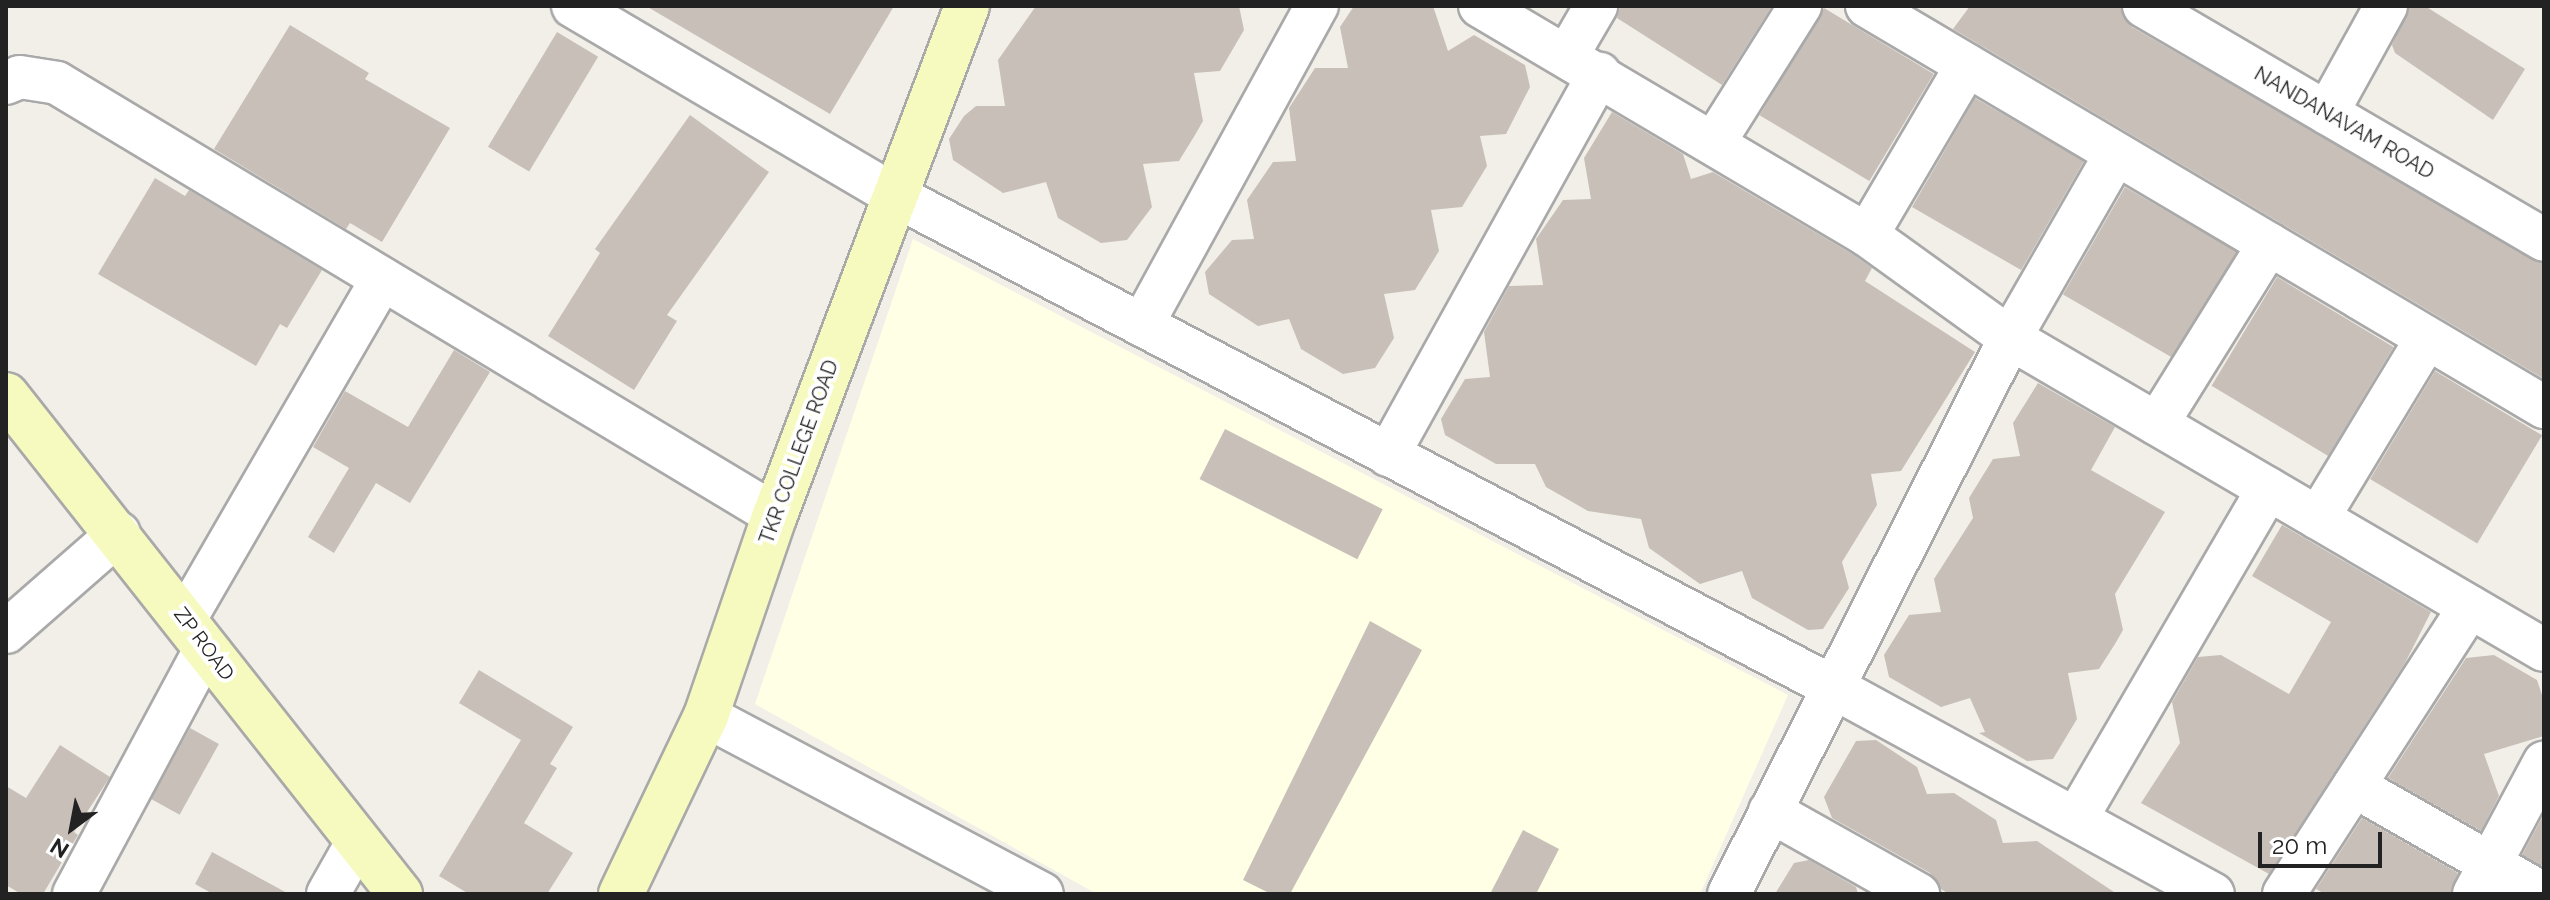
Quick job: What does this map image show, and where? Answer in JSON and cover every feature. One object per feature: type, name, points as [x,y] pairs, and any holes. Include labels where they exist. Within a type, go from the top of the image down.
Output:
[{"type":"street","points":[[573,6],[896,196],[1831,686],[2213,894]]},
{"type":"street","name":"TKR COLLEGE ROAD","points":[[621,894],[706,716],[775,515],[967,6]]},
{"type":"street","points":[[1142,325],[1317,6]]},
{"type":"street","points":[[1480,6],[1715,141],[1867,235],[2010,338],[2544,650]]},
{"type":"street","points":[[1388,455],[1584,64],[1596,6]]},
{"type":"street","points":[[1715,141],[1800,6]]},
{"type":"street","points":[[1867,6],[2544,407]]},
{"type":"street","name":"NANDANAVAM ROAD","points":[[2144,6],[2544,240]]},
{"type":"street","points":[[2327,113],[2386,6]]},
{"type":"street","points":[[1867,235],[1967,65]]},
{"type":"street","points":[[6,83],[20,77],[57,83],[775,515]]},
{"type":"street","points":[[1729,894],[1831,686],[2010,338],[2116,154]]},
{"type":"street","points":[[2157,424],[2269,244]]},
{"type":"street","points":[[74,894],[195,634],[382,279]]},
{"type":"street","points":[[2318,518],[2427,338]]},
{"type":"street","name":"ZP ROAD","points":[[6,395],[119,533],[400,894]]},
{"type":"street","points":[[2076,819],[2268,489]]},
{"type":"street","points":[[6,632],[119,533]]},
{"type":"street","points":[[2284,894],[2470,607]]},
{"type":"street","points":[[706,716],[1042,894]]},
{"type":"street","points":[[2482,879],[2544,763]]},
{"type":"street","points":[[2354,786],[2482,879],[2543,894]]},
{"type":"street","points":[[1770,811],[1918,894]]},
{"type":"street","points":[[328,894],[358,841]]},
{"type":"shaded area","points":[[913,239],[1788,695],[1700,894],[1097,894],[755,704]]},
{"type":"building","points":[[646,6],[894,6],[830,114]]},
{"type":"building","points":[[1036,6],[1239,6],[1244,30],[1220,71],[1194,73],[1203,121],[1195,135],[1179,161],[1143,164],[1152,207],[1127,240],[1101,243],[1058,218],[1046,182],[1003,193],[953,160],[949,139],[964,116],[976,106],[1005,106],[998,60]]},
{"type":"building","points":[[1354,6],[1433,6],[1448,51],[1474,35],[1525,65],[1530,87],[1506,134],[1480,136],[1487,166],[1462,207],[1431,210],[1439,251],[1415,290],[1384,294],[1394,338],[1375,368],[1343,374],[1301,349],[1289,319],[1258,326],[1209,294],[1205,272],[1232,240],[1254,239],[1247,200],[1273,162],[1296,161],[1289,108],[1315,68],[1348,68],[1340,27]]},
{"type":"building","points":[[1620,6],[1772,6],[1722,85],[1617,18]]},
{"type":"building","points":[[1970,6],[2120,6],[2132,27],[2544,264],[2544,379],[1953,29]]},
{"type":"building","points":[[2410,6],[2425,6],[2525,69],[2493,120],[2395,53],[2392,45]]},
{"type":"building","points":[[1824,8],[1934,74],[1869,181],[1760,115]]},
{"type":"building","points":[[290,25],[369,73],[365,79],[450,128],[382,242],[350,223],[346,229],[214,149]]},
{"type":"building","points":[[557,32],[598,57],[529,172],[488,147]]},
{"type":"building","points":[[1975,98],[2084,161],[2021,270],[1912,207]]},
{"type":"building","points":[[1612,112],[1683,154],[1691,179],[1713,172],[1854,255],[1872,268],[1865,281],[1975,352],[1901,471],[1871,474],[1877,505],[1842,562],[1849,588],[1823,629],[1808,630],[1752,598],[1742,571],[1700,584],[1649,548],[1641,519],[1588,511],[1546,487],[1535,464],[1496,464],[1445,435],[1441,419],[1465,379],[1490,377],[1484,332],[1509,286],[1543,285],[1536,239],[1563,200],[1591,199],[1584,158]]},
{"type":"building","points":[[690,115],[769,172],[667,315],[677,321],[634,390],[548,336],[600,253],[595,249]]},
{"type":"building","points":[[155,178],[185,196],[189,190],[322,270],[287,328],[280,324],[256,366],[98,274]]},
{"type":"building","points":[[2125,187],[2237,252],[2175,359],[2063,294]]},
{"type":"building","points":[[2277,277],[2394,347],[2328,456],[2212,386]]},
{"type":"building","points":[[454,350],[490,372],[410,503],[376,483],[334,553],[308,537],[349,468],[313,447],[345,391],[408,427]]},
{"type":"building","points":[[2435,371],[2542,435],[2477,543],[2370,479]]},
{"type":"building","points":[[2038,383],[2115,427],[2091,470],[2165,512],[2115,594],[2123,630],[2115,644],[2099,669],[2068,673],[2077,719],[2053,759],[2027,761],[1979,733],[1985,732],[1970,698],[1941,707],[1889,677],[1884,655],[1909,615],[1941,612],[1934,579],[1973,518],[1969,498],[1993,459],[2020,456],[2013,423]]},
{"type":"building","points":[[1225,429],[1383,509],[1357,559],[1200,479]]},
{"type":"building","points":[[2282,525],[2431,612],[2405,663],[2269,874],[2141,803],[2180,743],[2172,702],[2198,657],[2221,655],[2289,694],[2331,622],[2252,576]]},
{"type":"building","points":[[1370,621],[1422,650],[1290,894],[1271,894],[1243,880]]},
{"type":"building","points":[[2494,655],[2537,680],[2544,701],[2544,736],[2484,754],[2499,796],[2481,831],[2388,778],[2466,658]]},
{"type":"building","points":[[479,670],[573,727],[550,764],[557,768],[524,823],[573,853],[547,894],[469,894],[439,876],[521,740],[459,703]]},
{"type":"building","points":[[190,728],[219,744],[180,815],[151,799]]},
{"type":"building","points":[[1876,740],[1917,767],[1927,794],[1954,793],[1996,820],[2003,843],[2037,841],[2117,894],[1949,894],[1941,889],[1930,873],[1832,818],[1824,797],[1856,741]]},
{"type":"building","points":[[60,745],[110,777],[74,832],[78,835],[43,894],[21,894],[6,885],[6,786],[26,798]]},
{"type":"building","points":[[2544,814],[2544,867],[2522,855]]},
{"type":"building","points":[[2362,818],[2458,873],[2450,894],[2325,894],[2316,889]]},
{"type":"building","points":[[1523,830],[1559,849],[1536,894],[1490,894]]},
{"type":"building","points":[[212,852],[289,894],[213,894],[195,884]]},
{"type":"building","points":[[1809,860],[1856,887],[1858,894],[1775,894],[1794,863]]}]
